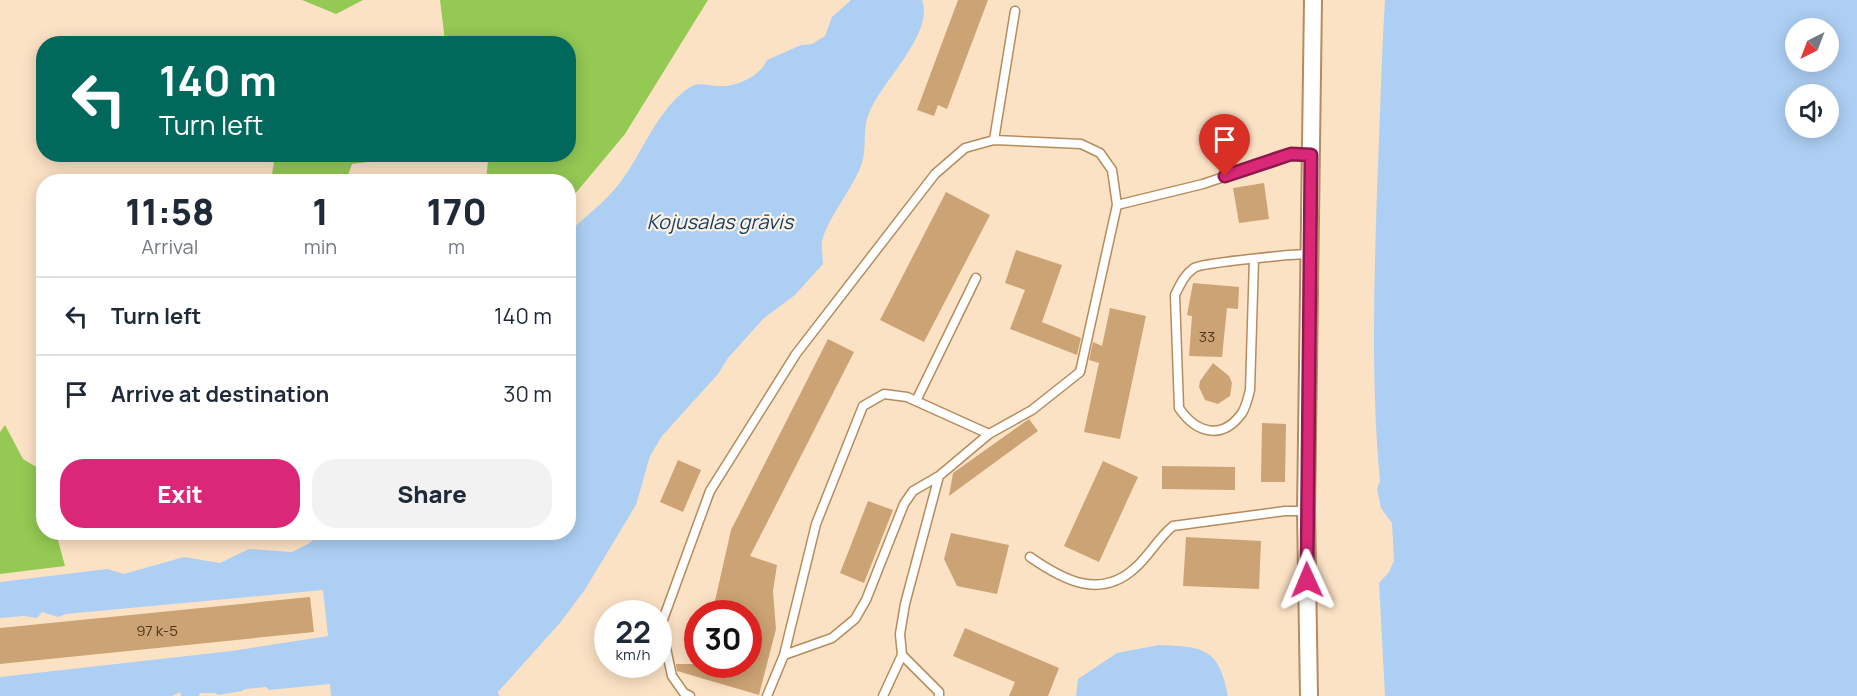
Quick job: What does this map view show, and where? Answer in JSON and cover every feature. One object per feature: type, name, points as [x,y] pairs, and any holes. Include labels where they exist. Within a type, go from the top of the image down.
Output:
[{"type":"street","points":[[1310,696],[1306,511],[1313,0]]},
{"type":"lane","points":[[993,140],[1015,11]]},
{"type":"lane","points":[[690,696],[684,693],[672,676],[661,625],[710,491],[796,354],[935,174],[965,148],[993,140],[1081,144],[1100,153],[1112,170],[1117,206],[1080,372],[1032,410],[989,434],[939,476],[913,491],[904,504],[866,600],[855,620],[832,638],[784,655]]},
{"type":"lane","points":[[1117,206],[1203,184],[1291,154],[1311,155]]},
{"type":"lane","points":[[1254,259],[1250,390],[1243,411],[1233,423],[1217,431],[1201,430],[1188,422],[1179,408],[1175,295],[1182,280],[1195,267],[1254,259],[1309,254]]},
{"type":"lane","points":[[916,401],[976,278]]},
{"type":"lane","points":[[767,696],[784,655],[816,524],[863,406],[884,394],[907,397],[989,434]]},
{"type":"lane","points":[[883,696],[902,655],[900,634],[905,604],[939,476]]},
{"type":"lane","points":[[1030,557],[1059,577],[1087,584],[1115,583],[1136,567],[1161,536],[1173,526],[1285,511],[1306,511]]},
{"type":"lane","points":[[902,655],[939,692],[939,696]]},
{"type":"green space","points":[[302,0],[363,0],[336,14]]},
{"type":"green space","points":[[440,0],[708,0],[625,134],[576,193],[576,174],[487,174],[488,162],[576,162],[576,36],[444,36]]},
{"type":"green space","points":[[274,162],[367,162],[352,164],[348,174],[272,174]]},
{"type":"green space","points":[[5,425],[23,459],[36,467],[36,540],[58,540],[65,566],[0,574],[0,432]]},
{"type":"water","name":"Kojusalas grāvis","points":[[851,0],[922,0],[924,13],[914,42],[869,113],[862,163],[825,232],[822,241],[823,264],[795,295],[764,318],[728,358],[718,374],[662,436],[650,456],[636,505],[584,591],[559,624],[498,692],[499,696],[331,696],[330,684],[269,690],[266,687],[245,689],[218,695],[200,693],[199,696],[181,696],[180,692],[172,696],[0,696],[0,677],[232,651],[328,636],[323,590],[66,614],[58,617],[42,612],[37,618],[24,616],[0,618],[0,582],[107,569],[124,574],[184,557],[220,563],[249,549],[292,552],[313,540],[576,540],[576,226],[614,191],[659,120],[678,96],[694,85],[722,86],[742,82],[755,75],[767,60],[801,45],[812,44],[825,36],[832,17]]},
{"type":"water","points":[[1385,0],[1857,0],[1857,696],[1385,696],[1379,583],[1389,572],[1394,561],[1392,523],[1381,508],[1377,489],[1380,481],[1375,408],[1374,336]]},
{"type":"water","points":[[1159,645],[1187,647],[1207,653],[1220,668],[1228,696],[1076,696],[1078,679],[1117,653]]},
{"type":"building","points":[[958,0],[988,0],[947,109],[938,105],[934,116],[917,110]]},
{"type":"building","points":[[1264,183],[1269,219],[1239,223],[1233,188]]},
{"type":"building","points":[[946,192],[990,215],[924,342],[880,320]]},
{"type":"building","points":[[1016,250],[1062,265],[1042,322],[1081,338],[1077,355],[1010,329],[1025,290],[1005,283]]},
{"type":"building","points":[[1193,283],[1239,287],[1238,309],[1227,308],[1222,357],[1189,356],[1192,316],[1187,315]]},
{"type":"building","points":[[1110,308],[1146,316],[1120,439],[1084,432],[1099,363],[1089,360],[1093,342],[1102,346]]},
{"type":"building","points":[[828,339],[854,352],[750,556],[777,565],[773,591],[776,629],[759,695],[701,678],[762,678],[762,600],[715,600],[731,530]]},
{"type":"building","points":[[1213,363],[1229,376],[1232,383],[1230,396],[1218,404],[1205,400],[1199,387],[1200,381]]},
{"type":"building","points":[[1029,419],[1038,431],[949,496],[953,473]]},
{"type":"building","points":[[1262,423],[1286,424],[1285,482],[1261,482]]},
{"type":"building","points":[[678,460],[701,470],[683,512],[660,502]]},
{"type":"building","points":[[1103,461],[1138,477],[1099,562],[1064,546]]},
{"type":"building","points":[[1162,466],[1235,467],[1235,490],[1162,489]]},
{"type":"building","points":[[868,501],[893,510],[864,583],[840,573]]},
{"type":"building","points":[[951,533],[1009,545],[997,594],[957,586],[944,559]]},
{"type":"building","points":[[1186,537],[1261,541],[1259,589],[1183,586]]},
{"type":"building","points":[[310,597],[314,632],[0,664],[0,628]]},
{"type":"building","points":[[965,628],[1059,668],[1048,696],[1009,696],[1015,682],[953,656]]},
{"type":"building","points":[[676,664],[684,664],[684,673],[677,671]]},
{"type":"route","points":[[1225,176],[1291,154],[1311,155],[1307,580]]}]
